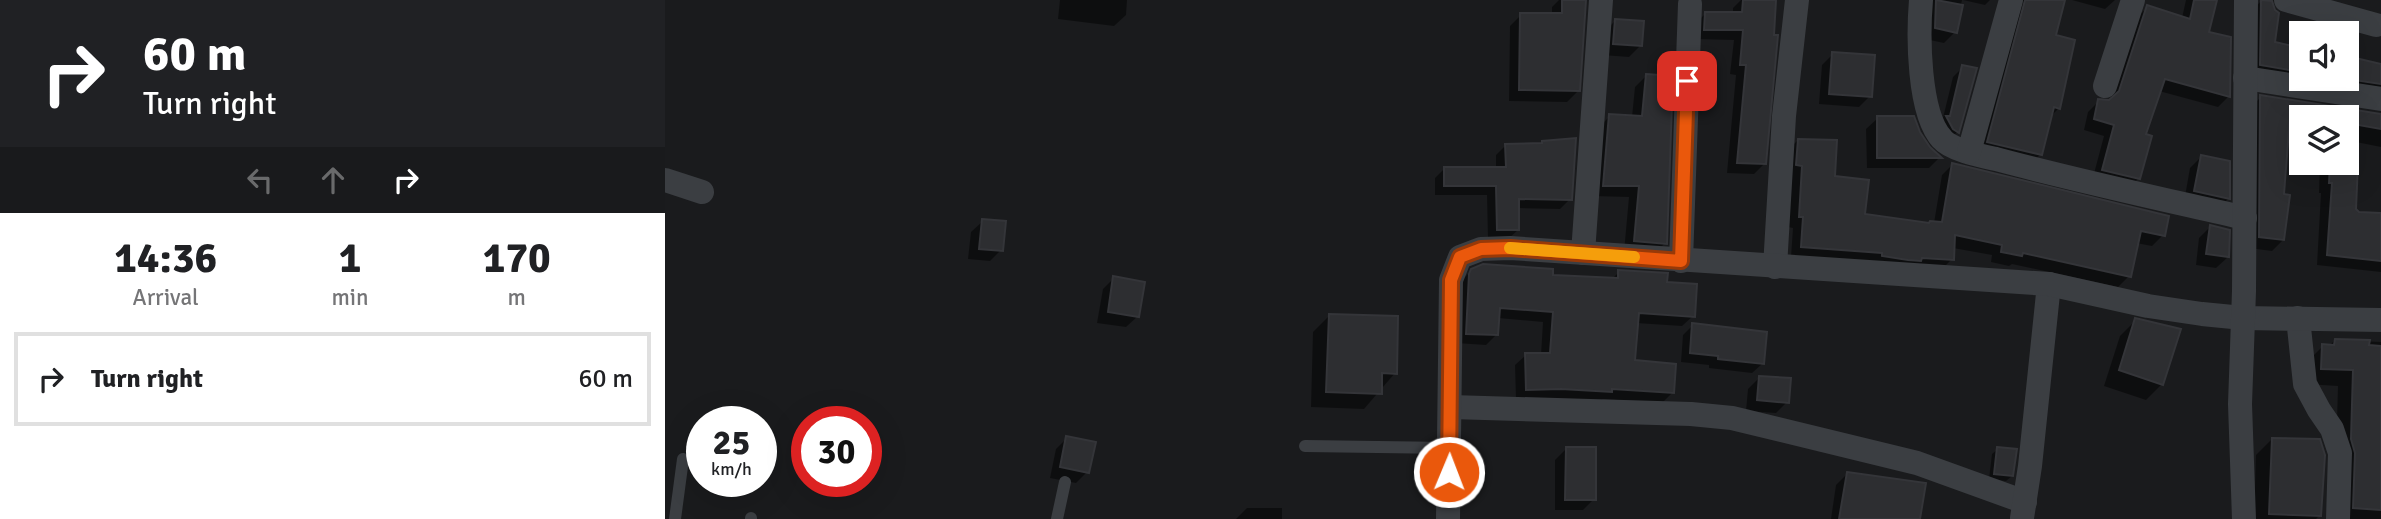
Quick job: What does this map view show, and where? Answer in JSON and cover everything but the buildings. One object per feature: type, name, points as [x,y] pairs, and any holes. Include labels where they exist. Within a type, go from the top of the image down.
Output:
[{"type":"street","points":[[1583,253],[1601,0]]},
{"type":"street","points":[[1775,267],[1784,116],[1797,0]]},
{"type":"street","points":[[1921,0],[1918,33],[1923,76],[1931,122],[1943,142],[1969,152],[2245,218]]},
{"type":"street","points":[[1969,152],[2011,0]]},
{"type":"street","points":[[2105,86],[2133,0]]},
{"type":"street","points":[[2244,519],[2240,404],[2245,218],[2246,0]]},
{"type":"street","points":[[2286,0],[2376,25]]},
{"type":"street","points":[[1681,261],[1690,4]]},
{"type":"street","points":[[2245,78],[2381,99]]},
{"type":"street","points":[[665,180],[702,192]]},
{"type":"street","points":[[1448,519],[1451,280],[1460,257],[1481,249],[1510,248],[2049,284],[2148,306],[2243,318],[2381,320]]},
{"type":"street","points":[[1451,407],[1691,414],[1732,418],[1917,463],[2023,511],[2031,466],[2049,284]]},
{"type":"street","points":[[2298,318],[2305,384],[2332,429],[2340,453],[2338,519]]},
{"type":"lane","points":[[1305,446],[1450,449]]},
{"type":"lane","points":[[675,519],[683,459]]},
{"type":"lane","points":[[1057,519],[1065,482]]},
{"type":"slow traffic","points":[[1510,248],[1634,257]]},
{"type":"route","points":[[1449,472],[1451,280],[1460,257],[1481,249],[1510,248],[1681,261],[1687,81]]}]
